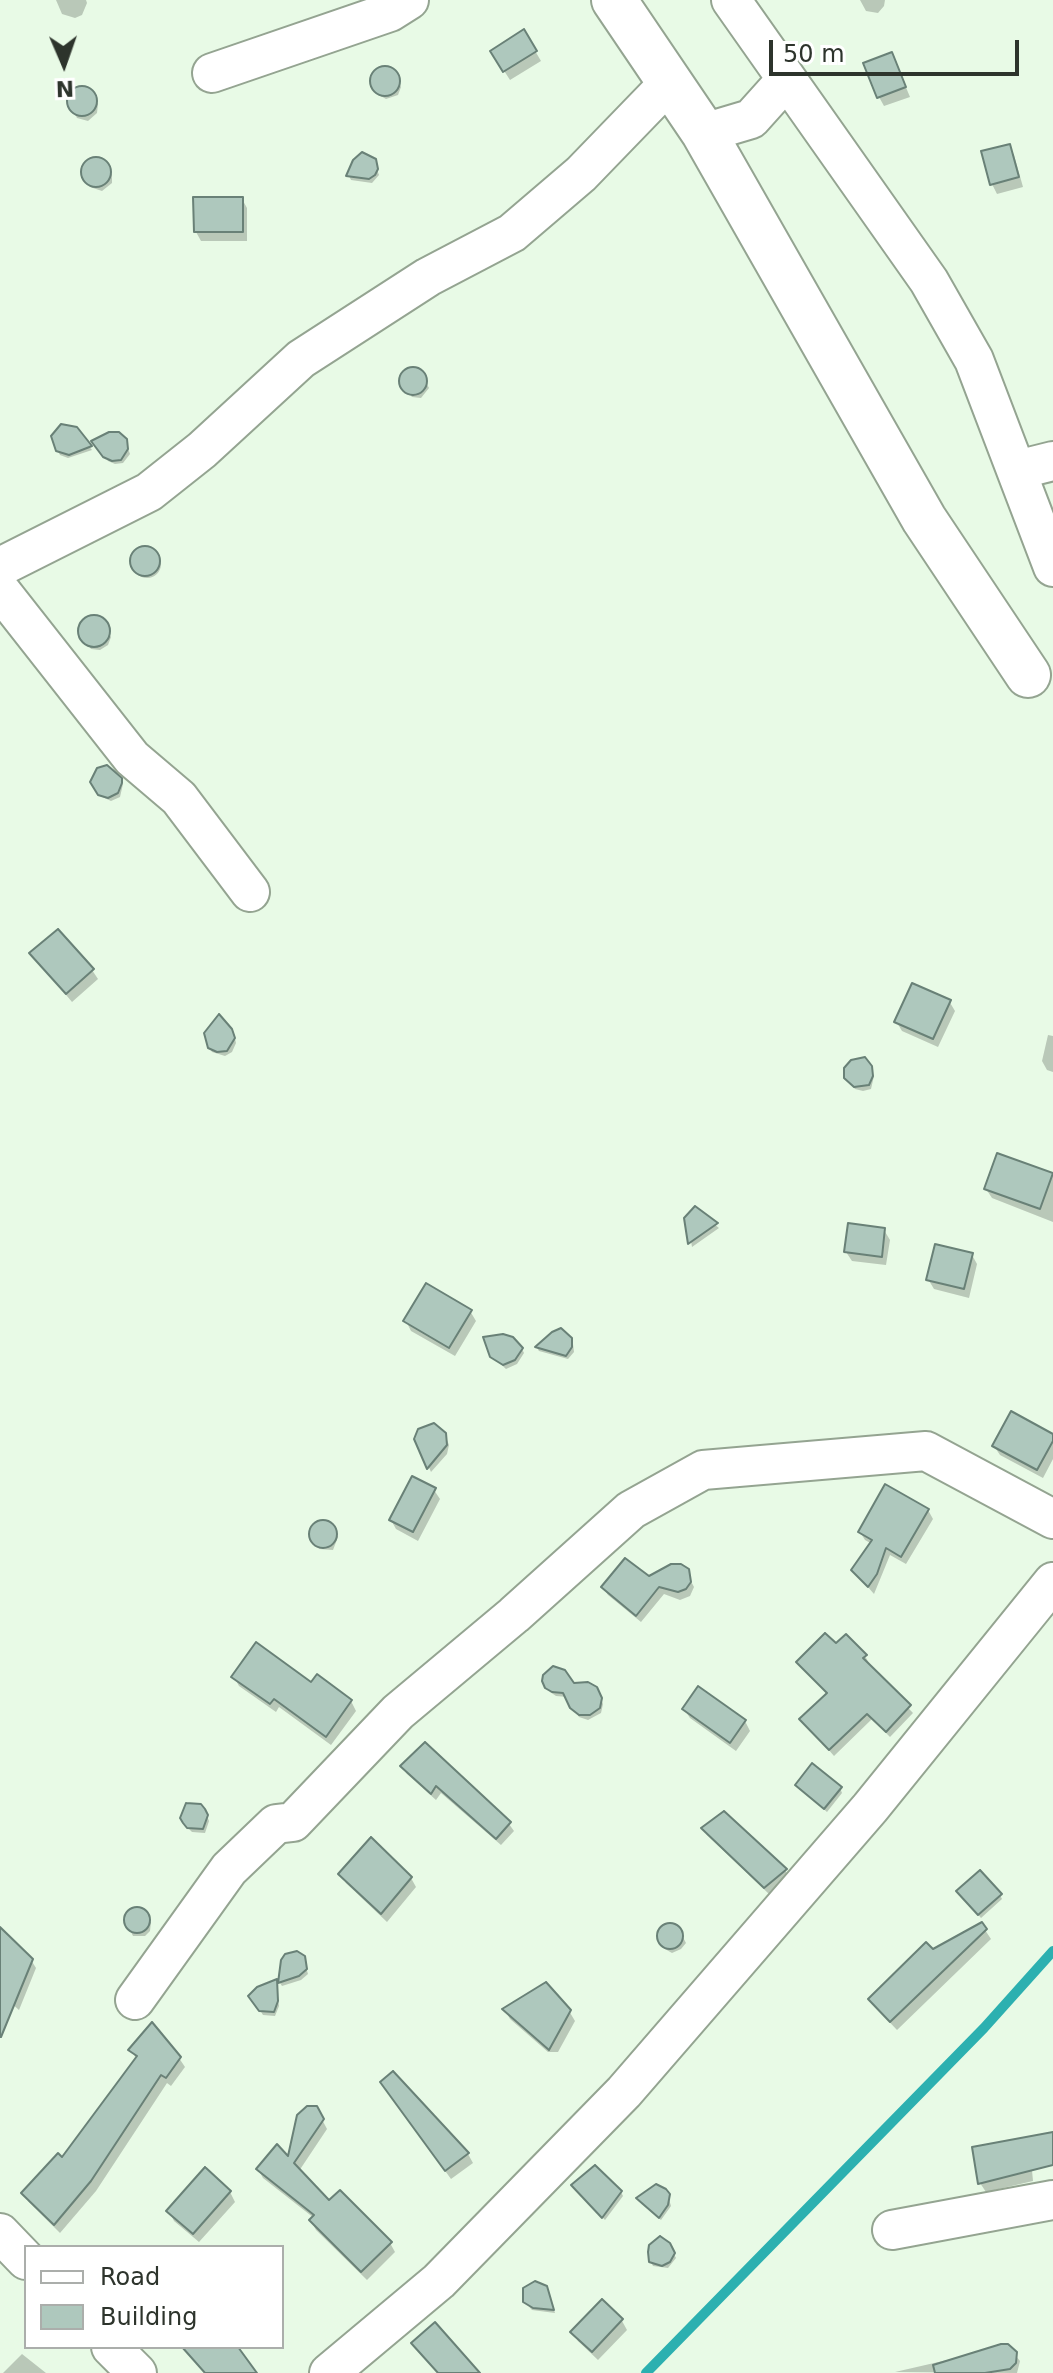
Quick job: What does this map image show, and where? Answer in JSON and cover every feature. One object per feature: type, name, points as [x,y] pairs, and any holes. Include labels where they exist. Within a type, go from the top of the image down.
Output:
[{"type":"street","points":[[212,73],[390,12],[409,0]]},
{"type":"street","points":[[614,0],[704,133],[924,519],[1028,675]]},
{"type":"street","points":[[731,0],[929,281],[974,360],[1053,567]]},
{"type":"street","points":[[704,133],[751,119],[786,80]]},
{"type":"street","points":[[0,567],[149,492],[202,450],[301,359],[428,277],[512,233],[581,174],[670,82]]},
{"type":"street","points":[[1017,470],[1053,461]]},
{"type":"street","points":[[0,590],[132,758],[179,798],[250,892]]},
{"type":"street","points":[[135,2000],[229,1869],[276,1824],[293,1822],[398,1712],[514,1615],[631,1510],[703,1470],[926,1451],[1053,1519]]},
{"type":"street","points":[[329,2373],[439,2281],[624,2092],[870,1808],[1053,1582]]},
{"type":"street","points":[[892,2230],[1053,2200]]},
{"type":"street","points":[[0,2233],[24,2258]]},
{"type":"street","points":[[113,2349],[137,2373]]},
{"type":"building","points":[[524,29],[537,51],[503,72],[490,51]]},
{"type":"building","points":[[892,52],[906,87],[877,98],[863,63]]},
{"type":"building","points":[[385,66],[391,67],[399,75],[399,87],[391,95],[385,96],[379,95],[371,87],[370,81],[371,75],[379,67]]},
{"type":"building","points":[[82,86],[93,90],[97,101],[93,112],[82,116],[71,112],[67,101],[71,90]]},
{"type":"building","points":[[1010,144],[1019,177],[990,185],[981,151]]},
{"type":"building","points":[[362,152],[376,159],[378,169],[375,175],[369,179],[346,176],[353,160]]},
{"type":"building","points":[[96,157],[107,161],[111,172],[107,183],[96,187],[85,183],[81,172],[85,161]]},
{"type":"building","points":[[193,197],[243,197],[243,232],[194,232]]},
{"type":"building","points":[[413,367],[423,371],[427,381],[423,391],[413,395],[403,391],[399,381],[403,371]]},
{"type":"building","points":[[61,424],[77,427],[92,446],[69,455],[56,451],[51,436]]},
{"type":"building","points":[[109,432],[119,432],[127,439],[128,449],[121,460],[112,461],[103,457],[91,441]]},
{"type":"building","points":[[145,546],[155,551],[160,561],[155,571],[145,576],[135,571],[130,561],[135,551]]},
{"type":"building","points":[[94,615],[105,620],[110,631],[105,642],[94,647],[83,642],[78,631],[83,620]]},
{"type":"building","points":[[107,765],[122,778],[118,793],[108,798],[98,795],[90,782],[97,768]]},
{"type":"building","points":[[58,929],[94,969],[66,994],[29,953]]},
{"type":"building","points":[[912,983],[951,1000],[933,1039],[894,1022]]},
{"type":"building","points":[[219,1014],[232,1029],[235,1038],[227,1051],[217,1052],[208,1048],[204,1033]]},
{"type":"building","points":[[865,1057],[872,1066],[873,1076],[869,1085],[854,1087],[844,1078],[844,1068],[851,1060]]},
{"type":"building","points":[[997,1153],[1053,1173],[1040,1209],[984,1189]]},
{"type":"building","points":[[695,1206],[718,1223],[688,1244],[684,1218]]},
{"type":"building","points":[[848,1223],[885,1228],[882,1257],[844,1252]]},
{"type":"building","points":[[935,1244],[973,1253],[964,1289],[926,1280]]},
{"type":"building","points":[[426,1283],[472,1310],[449,1348],[403,1321]]},
{"type":"building","points":[[561,1328],[572,1338],[572,1347],[566,1356],[535,1347],[552,1332]]},
{"type":"building","points":[[503,1334],[513,1337],[523,1348],[515,1360],[503,1365],[490,1357],[483,1337]]},
{"type":"building","points":[[1011,1411],[1053,1434],[1053,1441],[1037,1470],[992,1446]]},
{"type":"building","points":[[434,1423],[446,1433],[447,1445],[427,1469],[414,1439],[418,1429]]},
{"type":"building","points":[[412,1476],[436,1488],[413,1532],[389,1520]]},
{"type":"building","points":[[885,1484],[929,1509],[901,1557],[886,1548],[877,1574],[868,1587],[851,1570],[872,1540],[858,1532]]},
{"type":"building","points":[[323,1520],[333,1524],[337,1534],[333,1544],[323,1548],[313,1544],[309,1534],[313,1524]]},
{"type":"building","points":[[625,1558],[649,1576],[671,1564],[681,1564],[689,1569],[691,1582],[686,1589],[678,1592],[659,1587],[636,1616],[601,1587]]},
{"type":"building","points":[[825,1633],[836,1643],[846,1634],[867,1655],[863,1658],[911,1705],[886,1732],[867,1714],[829,1750],[799,1719],[827,1693],[796,1662]]},
{"type":"building","points":[[256,1642],[311,1682],[317,1674],[352,1700],[326,1737],[274,1699],[270,1704],[231,1677]]},
{"type":"building","points":[[553,1666],[565,1670],[574,1683],[588,1682],[597,1687],[602,1698],[600,1708],[590,1715],[579,1715],[570,1708],[563,1693],[545,1688],[543,1675]]},
{"type":"building","points":[[698,1686],[746,1720],[730,1743],[682,1709]]},
{"type":"building","points":[[425,1742],[511,1822],[496,1839],[436,1786],[431,1794],[400,1766]]},
{"type":"building","points":[[812,1763],[842,1787],[824,1809],[795,1785]]},
{"type":"building","points":[[186,1803],[201,1804],[205,1809],[208,1815],[203,1829],[187,1828],[183,1823],[180,1818]]},
{"type":"building","points":[[724,1811],[787,1869],[764,1888],[701,1828]]},
{"type":"building","points":[[371,1837],[412,1877],[381,1914],[338,1874]]},
{"type":"building","points":[[980,1870],[1002,1894],[978,1915],[956,1891]]},
{"type":"building","points":[[137,1907],[146,1911],[150,1920],[146,1929],[137,1933],[128,1929],[124,1920],[128,1911]]},
{"type":"building","points":[[982,1922],[987,1929],[890,2022],[868,1999],[926,1942],[933,1949]]},
{"type":"building","points":[[670,1923],[680,1926],[683,1936],[680,1946],[670,1949],[660,1946],[657,1936],[660,1926]]},
{"type":"building","points":[[0,1927],[33,1959],[1,2037],[0,2037]]},
{"type":"building","points":[[297,1951],[305,1956],[307,1969],[299,1976],[278,1983],[281,1960],[285,1954]]},
{"type":"building","points":[[277,1979],[278,2001],[274,2012],[259,2011],[248,1996],[257,1987]]},
{"type":"building","points":[[546,1982],[571,2010],[549,2050],[502,2009]]},
{"type":"building","points":[[152,2022],[181,2057],[166,2078],[161,2075],[91,2181],[54,2225],[21,2193],[58,2153],[62,2157],[137,2056],[128,2050]]},
{"type":"building","points":[[393,2071],[469,2153],[445,2171],[380,2082]]},
{"type":"building","points":[[307,2106],[317,2106],[324,2119],[294,2163],[329,2200],[340,2190],[392,2242],[361,2272],[309,2220],[314,2215],[256,2169],[277,2144],[288,2156],[297,2115]]},
{"type":"building","points":[[1053,2132],[1053,2165],[978,2184],[972,2147]]},
{"type":"building","points":[[595,2165],[622,2191],[602,2218],[571,2185]]},
{"type":"building","points":[[205,2167],[231,2191],[193,2234],[166,2211]]},
{"type":"building","points":[[656,2184],[670,2194],[668,2205],[659,2218],[636,2198]]},
{"type":"building","points":[[660,2236],[670,2243],[675,2253],[670,2262],[662,2266],[649,2262],[648,2252],[649,2245]]},
{"type":"building","points":[[535,2281],[547,2286],[554,2310],[533,2308],[523,2302],[523,2288]]},
{"type":"building","points":[[602,2299],[623,2319],[592,2352],[570,2332]]},
{"type":"building","points":[[435,2322],[480,2373],[438,2373],[411,2343]]},
{"type":"building","points":[[1008,2344],[1017,2352],[1016,2363],[1010,2369],[985,2373],[935,2373],[933,2365]]},
{"type":"building","points":[[184,2349],[239,2349],[257,2373],[205,2373]]},
{"type":"waterway","points":[[646,2373],[984,2028],[1053,1951]]}]
